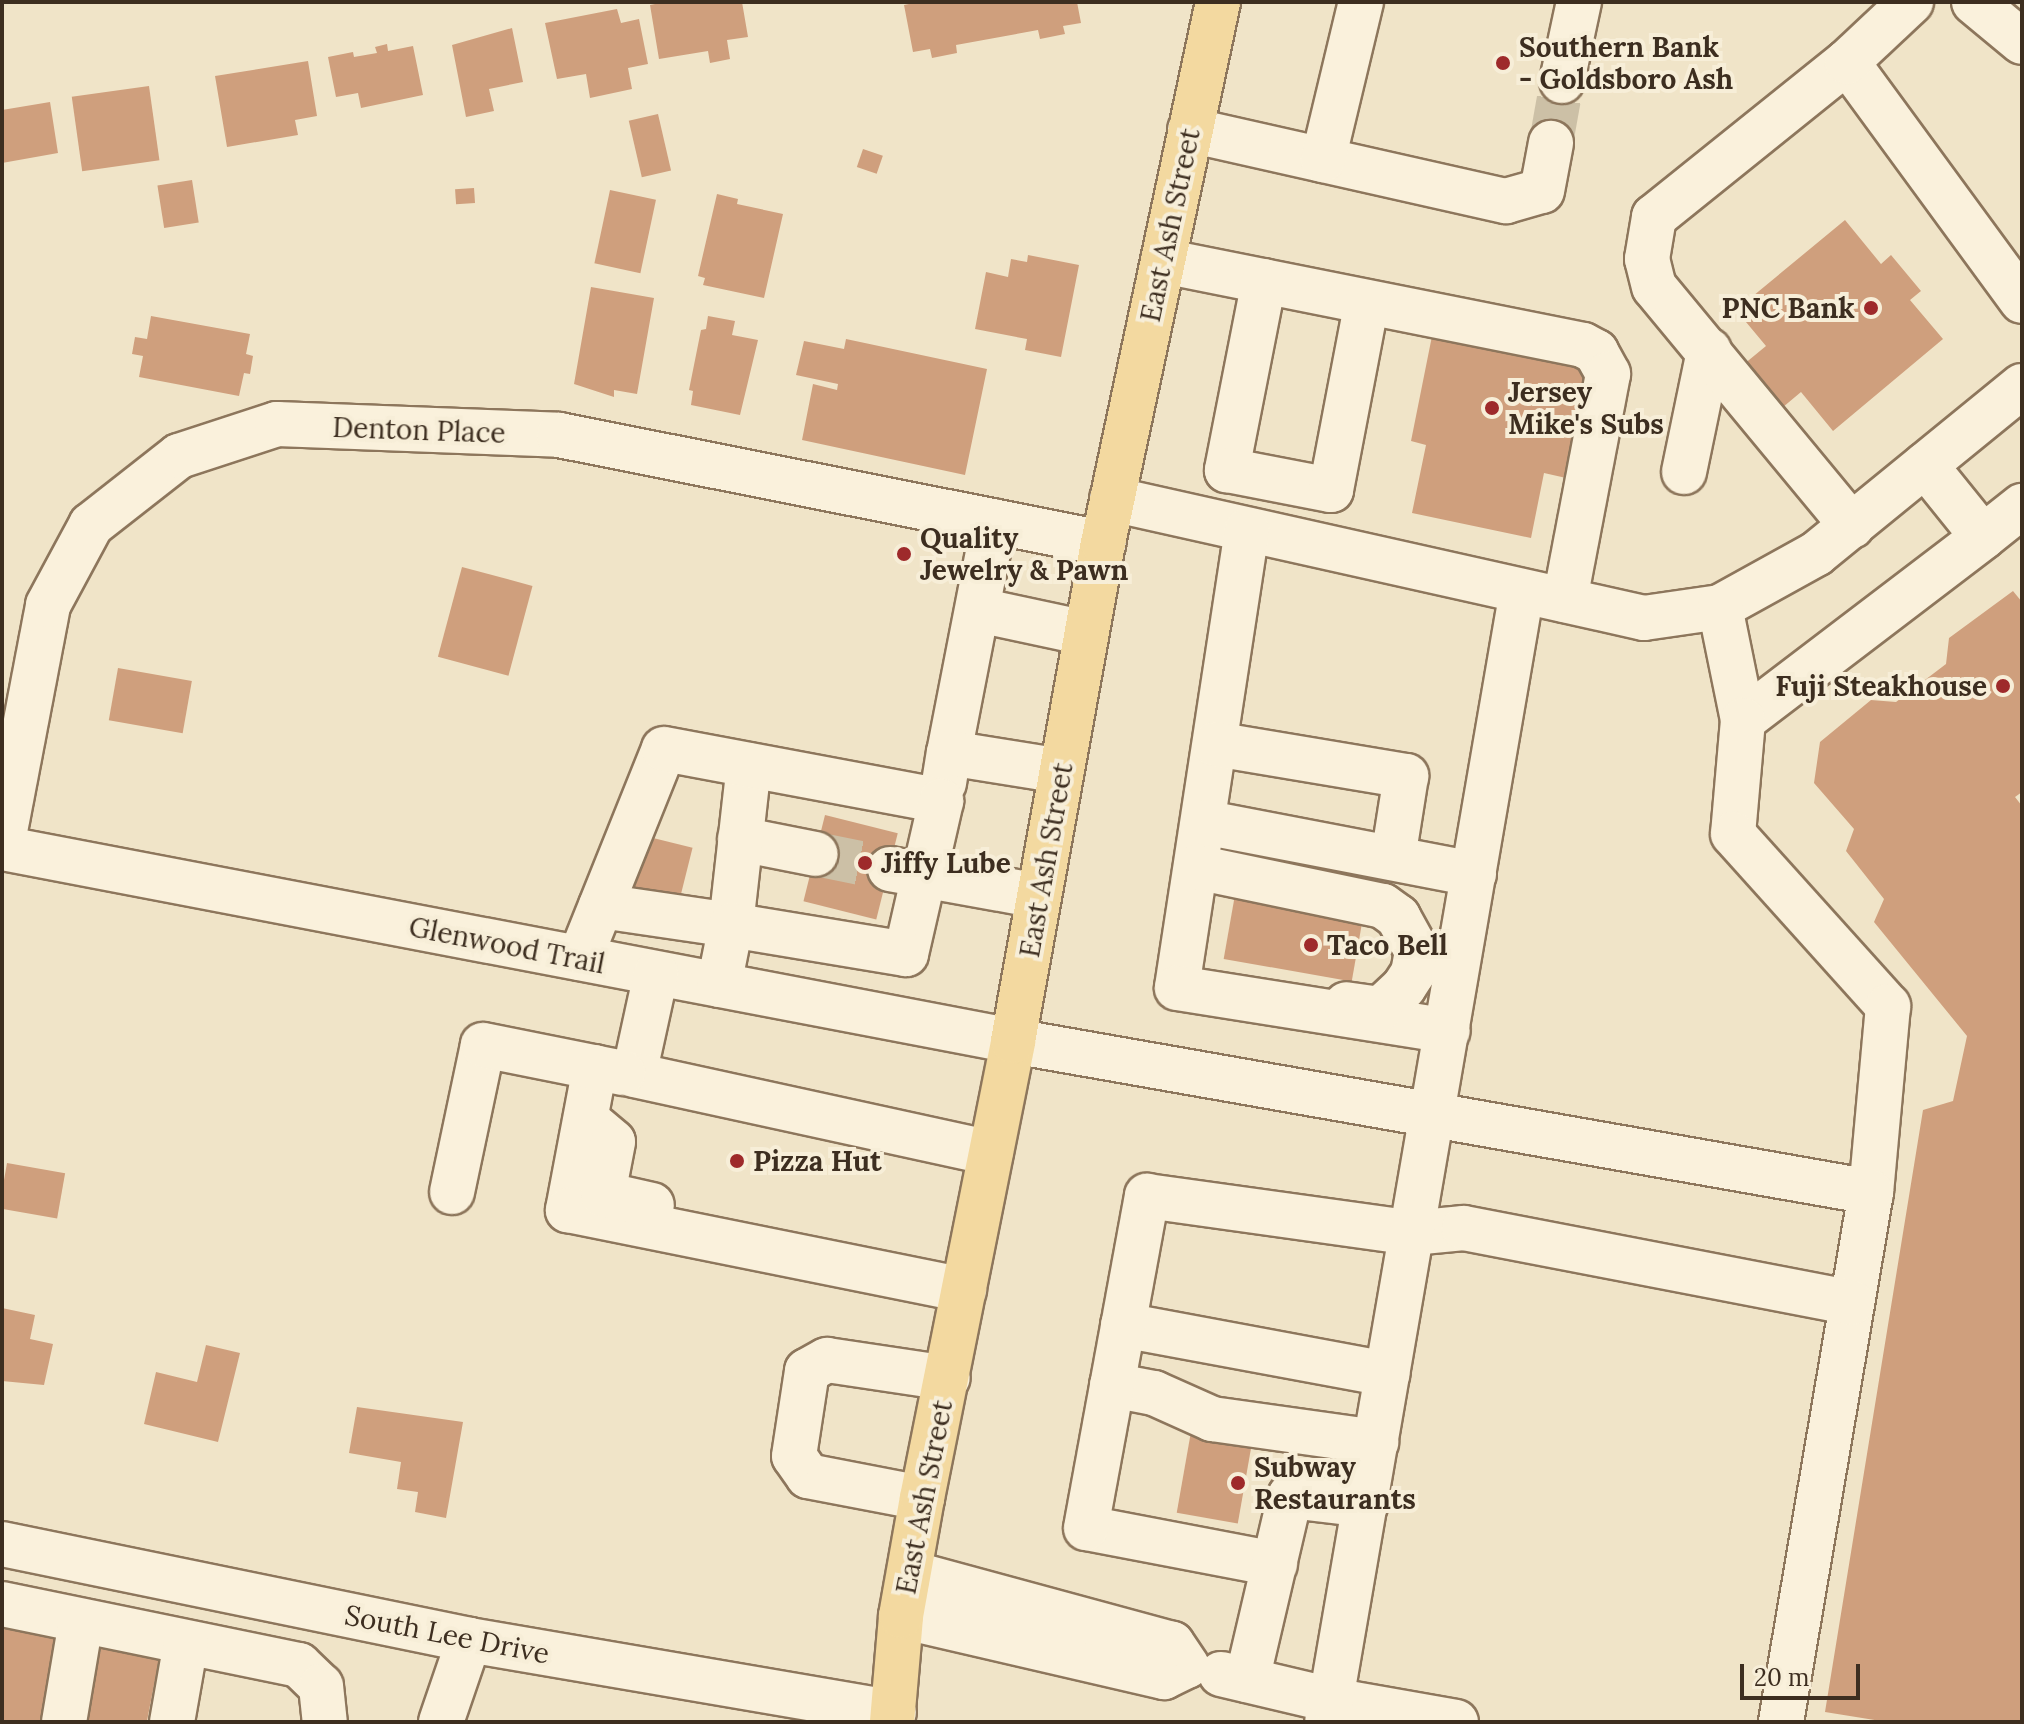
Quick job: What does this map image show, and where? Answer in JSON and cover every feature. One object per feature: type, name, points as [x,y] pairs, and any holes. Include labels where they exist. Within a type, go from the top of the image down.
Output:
[{"type":"main road","name":"East Ash Street","points":[[893,1718],[901,1616],[922,1498],[1013,1041],[1103,543],[1218,2]]},
{"type":"street","points":[[1323,160],[1361,2]]},
{"type":"street","points":[[1562,81],[1579,2]]},
{"type":"street","points":[[1852,526],[1654,287],[1647,259],[1654,217],[1847,62],[1911,2]]},
{"type":"street","points":[[1974,2],[2022,42]]},
{"type":"street","points":[[1847,62],[2022,301]]},
{"type":"street","points":[[1190,130],[1506,201],[1542,191],[1551,143]]},
{"type":"street","points":[[1163,261],[1583,345],[1596,352],[1608,374],[1565,600]]},
{"type":"street","points":[[1264,281],[1227,470],[1331,490]]},
{"type":"street","points":[[1320,546],[1367,302]]},
{"type":"street","points":[[1684,472],[1709,351]]},
{"type":"street","points":[[1112,499],[1644,618],[1720,607],[1816,554],[2022,386]]},
{"type":"street","name":"Denton Place","points":[[2,848],[48,605],[91,525],[179,456],[277,424],[559,435],[1103,543]]},
{"type":"street","points":[[1925,465],[1983,537]]},
{"type":"street","points":[[1743,720],[2022,506]]},
{"type":"street","points":[[601,906],[906,954],[908,872],[941,801],[994,521]]},
{"type":"street","points":[[1247,530],[1177,988],[1448,1031]]},
{"type":"street","points":[[1329,1711],[1522,591]]},
{"type":"street","points":[[1720,607],[1743,720],[1733,834],[1888,1006],[1871,1192],[1781,1722]]},
{"type":"street","points":[[979,610],[1086,633]]},
{"type":"street","points":[[1215,744],[1406,776],[1393,858]]},
{"type":"street","points":[[580,958],[664,749],[941,801]]},
{"type":"street","points":[[949,753],[1062,771]]},
{"type":"street","points":[[719,985],[731,925],[749,765]]},
{"type":"street","points":[[1203,822],[1474,874]]},
{"type":"street","points":[[740,839],[816,854]]},
{"type":"street","name":"Glenwood Trail","points":[[2,848],[1013,1041],[1871,1192]]},
{"type":"street","points":[[1196,867],[1383,906],[1398,917],[1417,951],[1413,973],[1404,987],[1380,1009],[1303,997],[1287,1006]]},
{"type":"street","points":[[908,872],[1039,896]]},
{"type":"street","points":[[656,974],[614,1071],[586,1119],[568,1210],[964,1290]]},
{"type":"street","points":[[452,1192],[483,1045],[991,1153]]},
{"type":"street","points":[[1275,1564],[1086,1528],[1147,1196],[1412,1233],[1464,1228],[1852,1303]]},
{"type":"street","points":[[1123,1325],[1388,1374]]},
{"type":"street","points":[[922,1498],[808,1476],[794,1456],[807,1371],[827,1360],[948,1378]]},
{"type":"street","points":[[1112,1385],[1154,1393],[1212,1419],[1376,1442]]},
{"type":"street","points":[[1247,1680],[1290,1496],[1365,1505]]},
{"type":"street","name":"South Lee Drive","points":[[2,1544],[469,1640],[893,1718]]},
{"type":"street","points":[[910,1573],[1172,1644],[1187,1666]]},
{"type":"street","points":[[2,1604],[299,1665],[321,1686],[325,1722]]},
{"type":"street","points":[[901,1616],[1164,1677],[1187,1666],[1247,1680],[1329,1711],[1456,1722]]},
{"type":"street","points":[[64,1722],[81,1621]]},
{"type":"street","points":[[451,1720],[469,1640]]},
{"type":"street","points":[[172,1722],[186,1643]]},
{"type":"building","points":[[665,2],[742,2],[748,37],[727,40],[730,59],[710,63],[708,51],[659,59],[650,5]]},
{"type":"building","points":[[919,2],[1077,2],[1081,23],[1063,26],[1065,34],[1040,39],[1038,30],[956,45],[957,53],[932,58],[930,49],[913,52],[904,5]]},
{"type":"building","points":[[617,9],[621,23],[639,19],[648,64],[628,68],[632,89],[590,98],[586,74],[557,79],[545,23]]},
{"type":"building","points":[[512,28],[523,82],[489,89],[494,111],[466,117],[452,45]]},
{"type":"building","points":[[387,44],[388,51],[413,46],[423,95],[361,108],[358,93],[336,97],[328,57],[353,52],[354,57],[377,53],[375,47]]},
{"type":"building","points":[[308,61],[317,116],[295,120],[298,135],[227,147],[215,76]]},
{"type":"building","points":[[149,86],[159,160],[82,171],[72,97]]},
{"type":"building","points":[[50,102],[58,153],[2,163],[2,110]]},
{"type":"building","points":[[658,114],[671,171],[642,177],[629,121]]},
{"type":"building","points":[[863,149],[883,156],[877,174],[857,167]]},
{"type":"building","points":[[192,180],[199,222],[164,228],[157,185]]},
{"type":"building","points":[[474,188],[475,203],[456,204],[455,189]]},
{"type":"building","points":[[610,190],[656,200],[640,273],[594,263]]},
{"type":"building","points":[[717,194],[738,199],[737,204],[783,214],[764,298],[703,285],[705,278],[698,276]]},
{"type":"building","points":[[1845,220],[1881,264],[1891,255],[1921,291],[1910,300],[1943,339],[1833,431],[1801,392],[1752,433],[1715,388],[1766,346],[1736,310]]},
{"type":"building","points":[[1028,255],[1079,265],[1061,357],[1025,350],[1027,339],[975,329],[986,272],[1008,277],[1011,259],[1027,262]]},
{"type":"building","points":[[591,287],[654,298],[637,394],[614,390],[614,397],[574,384]]},
{"type":"building","points":[[151,316],[250,334],[246,354],[253,356],[250,374],[244,373],[239,396],[139,377],[143,356],[132,354],[135,337],[147,339]]},
{"type":"building","points":[[708,316],[735,321],[732,335],[758,340],[740,415],[691,405],[693,391],[689,390],[701,330],[706,329]]},
{"type":"building","points":[[1433,331],[1598,366],[1575,480],[1544,473],[1531,538],[1412,513],[1426,445],[1411,441]]},
{"type":"building","points":[[846,339],[987,369],[965,475],[802,440],[813,384],[837,390],[838,384],[796,375],[804,341],[844,349]]},
{"type":"building","points":[[462,567],[533,586],[508,676],[438,657]]},
{"type":"building","points":[[2013,591],[2022,602],[2022,792],[2015,797],[2022,806],[2022,1722],[1887,1722],[1825,1712],[1923,1110],[1953,1101],[1967,1036],[1874,922],[1884,899],[1846,851],[1854,829],[1814,783],[1820,742],[1871,700],[1896,702],[1946,664],[1949,638]]},
{"type":"building","points":[[118,668],[192,681],[183,733],[109,720]]},
{"type":"building","points":[[825,815],[898,833],[876,920],[803,901]]},
{"type":"building","points":[[645,836],[693,848],[678,905],[631,893]]},
{"type":"building","points":[[1236,889],[1364,912],[1352,981],[1224,959]]},
{"type":"building","points":[[7,1163],[65,1173],[57,1219],[2,1209]]},
{"type":"building","points":[[2,1308],[35,1315],[30,1339],[53,1344],[44,1385],[2,1381]]},
{"type":"building","points":[[206,1345],[240,1353],[218,1442],[144,1424],[156,1372],[197,1382]]},
{"type":"building","points":[[357,1407],[463,1422],[446,1518],[415,1512],[418,1492],[397,1489],[401,1462],[349,1453]]},
{"type":"building","points":[[1192,1426],[1253,1437],[1238,1523],[1177,1513]]},
{"type":"building","points":[[6,1619],[64,1629],[49,1722],[2,1722],[2,1642]]},
{"type":"building","points":[[103,1638],[161,1649],[147,1722],[87,1721]]},
{"type":"tunnel","points":[[1551,143],[1562,81]]},
{"type":"tunnel","points":[[816,854],[890,869]]},
{"type":"place","name":"Southern Bank - Goldsboro Ash","points":[[1503,63]]},
{"type":"place","name":"PNC Bank","points":[[1871,308]]},
{"type":"place","name":"Jersey Mike's Subs","points":[[1492,408]]},
{"type":"place","name":"Quality Jewelry & Pawn","points":[[904,554]]},
{"type":"place","name":"Fuji Steakhouse","points":[[2003,686]]},
{"type":"place","name":"Jiffy Lube","points":[[865,863]]},
{"type":"place","name":"Taco Bell","points":[[1311,945]]},
{"type":"place","name":"Pizza Hut","points":[[737,1161]]},
{"type":"place","name":"Subway Restaurants","points":[[1238,1483]]}]
